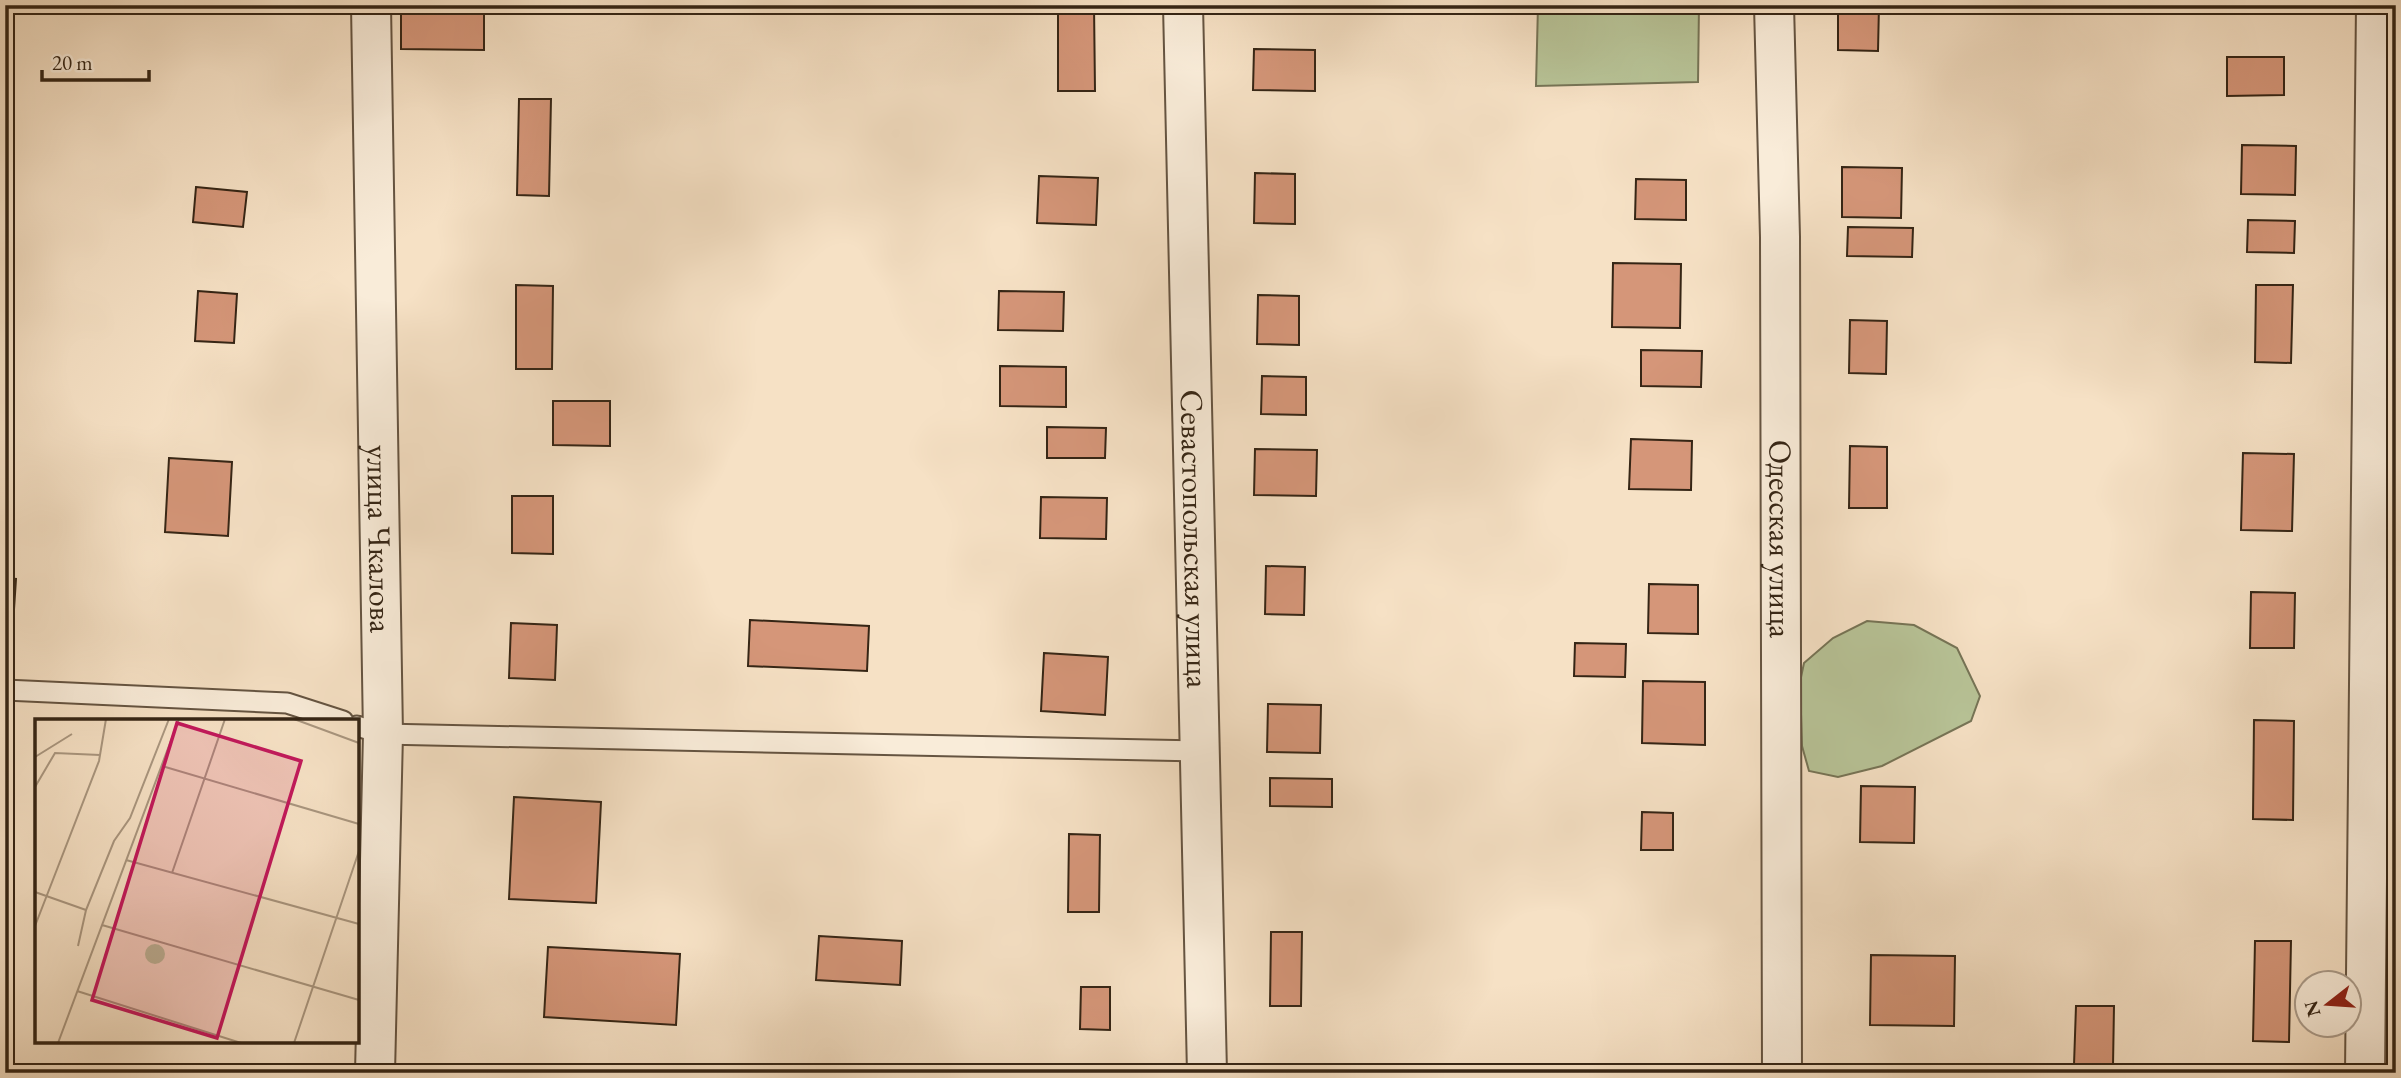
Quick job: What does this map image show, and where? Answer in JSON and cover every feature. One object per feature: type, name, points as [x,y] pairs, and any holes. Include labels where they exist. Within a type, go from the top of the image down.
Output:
[{"type":"street","name":"улица Чкалова","points":[[371,5],[370,730],[375,1073]]},
{"type":"street","name":"Севастопольская улица","points":[[1183,5],[1207,1073]]},
{"type":"street","name":"Одесская улица","points":[[1774,5],[1780,237],[1782,1073]]},
{"type":"street","points":[[2365,1073],[2376,5]]},
{"type":"lane","points":[[5,690],[287,703],[337,719]]},
{"type":"lane","points":[[370,730],[1200,751]]},
{"type":"green space","points":[[1538,5],[1699,5],[1698,82],[1536,86]]},
{"type":"green space","points":[[1867,621],[1914,625],[1957,648],[1980,696],[1971,721],[1882,766],[1838,777],[1809,771],[1802,746],[1800,682],[1804,663],[1833,638]]},
{"type":"building","points":[[191,5],[251,5],[251,7],[191,10]]},
{"type":"building","points":[[401,5],[484,5],[484,50],[401,49]]},
{"type":"building","points":[[1058,5],[1094,5],[1095,91],[1058,91]]},
{"type":"building","points":[[1838,5],[1879,5],[1878,51],[1838,50]]},
{"type":"building","points":[[2255,5],[2295,5],[2295,14],[2255,14]]},
{"type":"building","points":[[1254,49],[1315,50],[1315,91],[1253,90]]},
{"type":"building","points":[[2227,57],[2284,57],[2284,95],[2227,96]]},
{"type":"building","points":[[519,99],[551,99],[549,196],[517,195]]},
{"type":"building","points":[[2242,145],[2296,146],[2295,195],[2241,194]]},
{"type":"building","points":[[1842,167],[1902,168],[1901,218],[1842,217]]},
{"type":"building","points":[[1255,173],[1295,174],[1295,224],[1254,223]]},
{"type":"building","points":[[1039,176],[1098,178],[1096,225],[1037,223]]},
{"type":"building","points":[[1636,179],[1686,180],[1686,220],[1635,219]]},
{"type":"building","points":[[196,187],[247,192],[243,227],[193,222]]},
{"type":"building","points":[[2248,220],[2295,221],[2294,253],[2247,252]]},
{"type":"building","points":[[1848,227],[1913,228],[1912,257],[1847,256]]},
{"type":"building","points":[[1613,263],[1681,264],[1680,328],[1612,327]]},
{"type":"building","points":[[516,285],[553,286],[552,369],[516,369]]},
{"type":"building","points":[[2256,285],[2293,285],[2291,363],[2255,362]]},
{"type":"building","points":[[198,291],[237,294],[234,343],[195,341]]},
{"type":"building","points":[[999,291],[1064,292],[1063,331],[998,330]]},
{"type":"building","points":[[1258,295],[1299,296],[1299,345],[1257,344]]},
{"type":"building","points":[[1850,320],[1887,321],[1886,374],[1849,373]]},
{"type":"building","points":[[1641,350],[1702,351],[1701,387],[1641,386]]},
{"type":"building","points":[[1000,366],[1066,367],[1066,407],[1000,406]]},
{"type":"building","points":[[1262,376],[1306,377],[1306,415],[1261,414]]},
{"type":"building","points":[[553,401],[610,401],[610,446],[553,445]]},
{"type":"building","points":[[1047,427],[1106,428],[1105,458],[1047,458]]},
{"type":"building","points":[[1631,439],[1692,441],[1691,490],[1629,489]]},
{"type":"building","points":[[1850,446],[1887,447],[1887,508],[1849,508]]},
{"type":"building","points":[[1255,449],[1317,450],[1316,496],[1254,495]]},
{"type":"building","points":[[2243,453],[2294,454],[2292,531],[2241,530]]},
{"type":"building","points":[[169,458],[232,462],[228,536],[165,532]]},
{"type":"building","points":[[5,471],[10,472],[7,525],[5,525]]},
{"type":"building","points":[[512,496],[553,496],[553,554],[512,553]]},
{"type":"building","points":[[1041,497],[1107,498],[1106,539],[1040,538]]},
{"type":"building","points":[[1266,566],[1305,567],[1304,615],[1265,614]]},
{"type":"building","points":[[5,578],[16,579],[9,685],[5,685]]},
{"type":"building","points":[[1649,584],[1698,585],[1698,634],[1648,633]]},
{"type":"building","points":[[2251,592],[2295,593],[2294,648],[2250,648]]},
{"type":"building","points":[[750,620],[869,626],[867,671],[748,666]]},
{"type":"building","points":[[511,623],[557,625],[555,680],[509,678]]},
{"type":"building","points":[[1575,643],[1626,644],[1625,677],[1574,676]]},
{"type":"building","points":[[1044,653],[1108,657],[1105,715],[1041,711]]},
{"type":"building","points":[[1643,681],[1705,682],[1705,745],[1642,743]]},
{"type":"building","points":[[1268,704],[1321,705],[1320,753],[1267,752]]},
{"type":"building","points":[[2254,720],[2294,721],[2293,820],[2253,819]]},
{"type":"building","points":[[1270,778],[1332,779],[1332,807],[1270,806]]},
{"type":"building","points":[[1861,786],[1915,787],[1914,843],[1860,842]]},
{"type":"building","points":[[514,797],[601,802],[596,903],[509,899]]},
{"type":"building","points":[[1642,812],[1673,813],[1673,850],[1641,850]]},
{"type":"building","points":[[1069,834],[1100,835],[1099,912],[1068,912]]},
{"type":"building","points":[[1271,932],[1302,932],[1301,1006],[1270,1006]]},
{"type":"building","points":[[819,936],[902,941],[900,985],[816,980]]},
{"type":"building","points":[[2255,941],[2291,941],[2289,1042],[2253,1041]]},
{"type":"building","points":[[548,947],[680,954],[676,1025],[544,1017]]},
{"type":"building","points":[[1871,955],[1955,956],[1954,1026],[1870,1025]]},
{"type":"building","points":[[1081,987],[1110,987],[1110,1030],[1080,1029]]},
{"type":"building","points":[[2076,1006],[2114,1006],[2113,1066],[2074,1065]]}]
